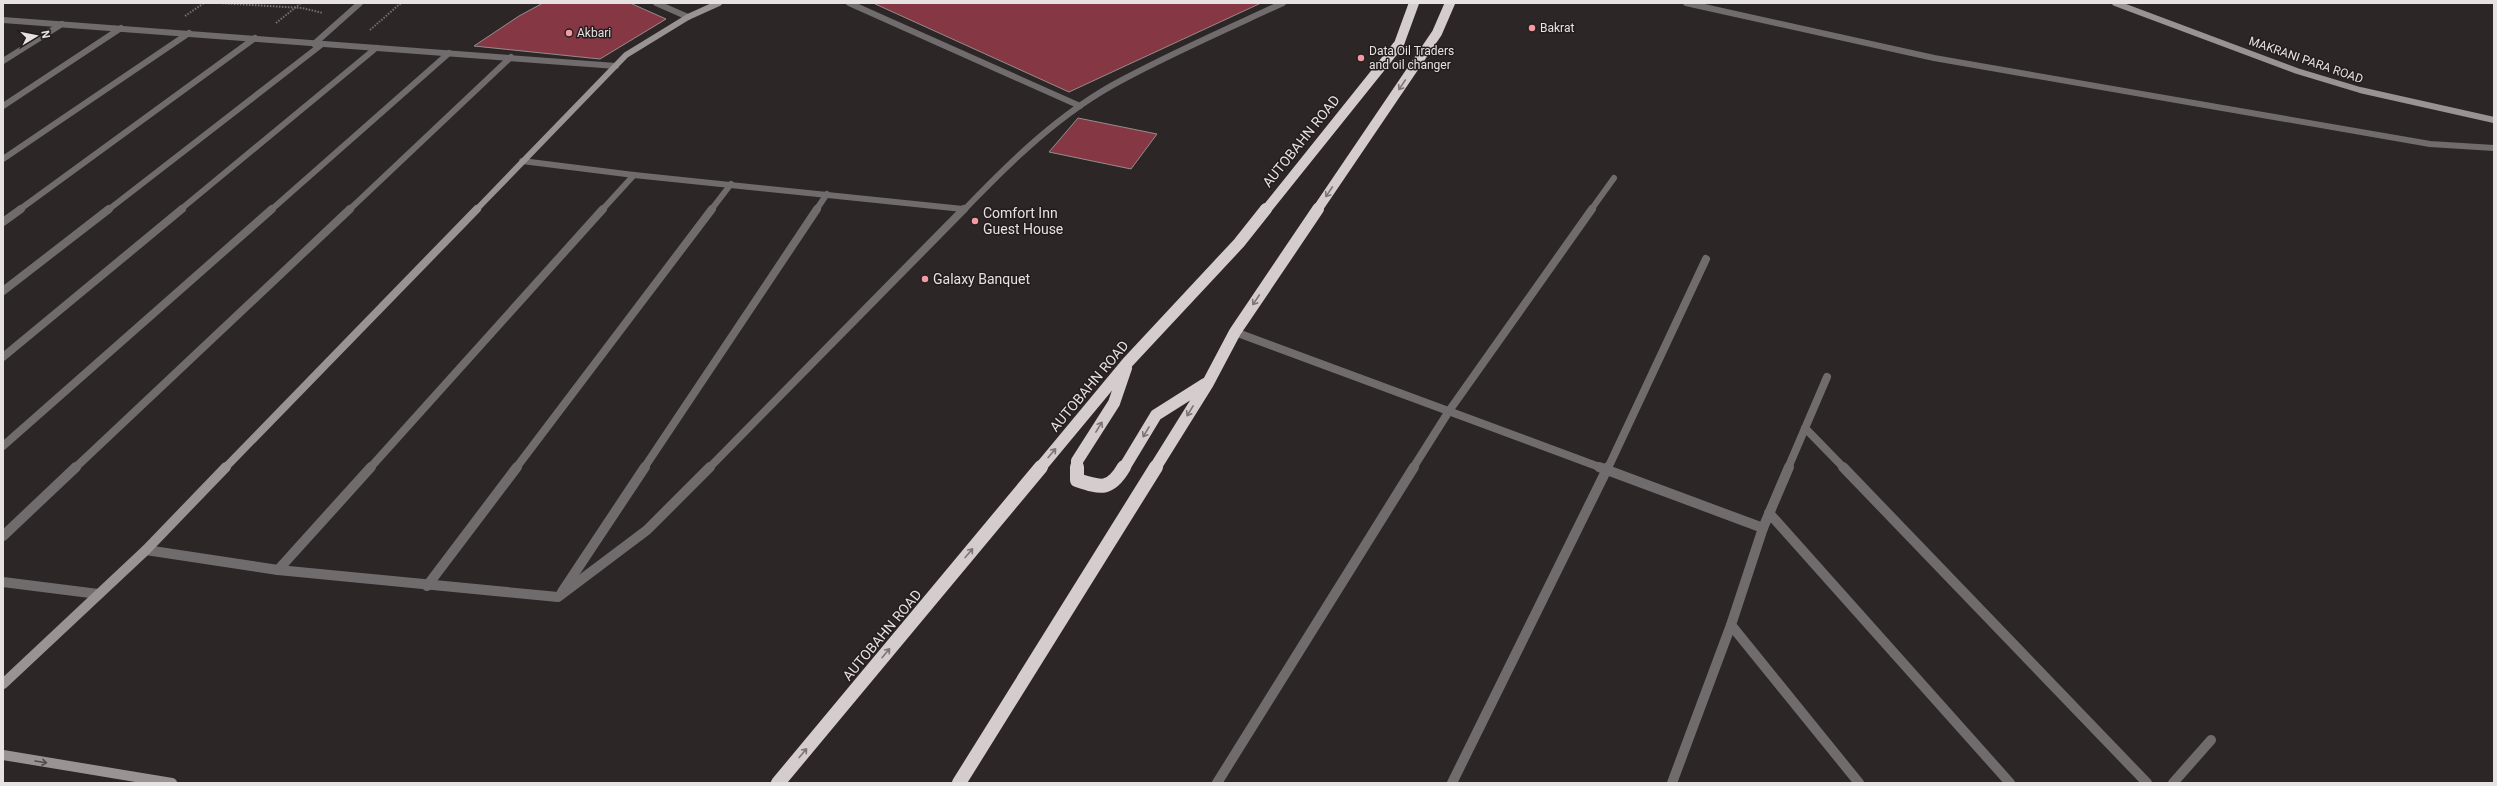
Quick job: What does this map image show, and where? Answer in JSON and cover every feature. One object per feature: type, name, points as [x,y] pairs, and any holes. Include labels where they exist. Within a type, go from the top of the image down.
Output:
[{"type":"highway","name":"AUTOBAHN ROAD","points":[[778,783],[1128,362],[1239,244],[1394,50],[1398,44],[1414,3]]},
{"type":"highway","points":[[959,783],[1208,383],[1235,332],[1437,33],[1450,3]]},
{"type":"highway","points":[[1128,362],[1114,403],[1078,461],[1077,480],[1099,487],[1110,486],[1116,481],[1156,416],[1208,383]]},
{"type":"street","points":[[3,291],[318,45],[360,3]]},
{"type":"street","points":[[656,3],[688,17]]},
{"type":"street","points":[[3,684],[146,550],[626,55],[688,17],[718,3]]},
{"type":"street","points":[[849,3],[1080,106]]},
{"type":"street","points":[[146,550],[278,570],[427,586],[558,597],[647,530],[801,377],[1018,154],[1080,106],[1121,80],[1283,3]]},
{"type":"street","points":[[1686,3],[1934,58],[2430,144],[2494,148]]},
{"type":"street","name":"MAKRANI PARA ROAD","points":[[2115,3],[2297,71],[2339,84],[2436,109],[2494,120]]},
{"type":"street","points":[[3,20],[255,38],[318,45],[511,57],[616,66]]},
{"type":"street","points":[[3,61],[62,24]]},
{"type":"street","points":[[3,106],[121,28]]},
{"type":"street","points":[[3,159],[189,33]]},
{"type":"street","points":[[3,222],[255,38]]},
{"type":"street","points":[[3,357],[376,48]]},
{"type":"street","points":[[3,446],[449,53]]},
{"type":"street","points":[[3,536],[511,57]]},
{"type":"street","points":[[522,161],[634,175],[963,209]]},
{"type":"street","points":[[278,570],[634,175]]},
{"type":"street","points":[[1217,783],[1449,411],[1614,178]]},
{"type":"street","points":[[427,586],[731,184]]},
{"type":"street","points":[[558,597],[827,194]]},
{"type":"street","points":[[1452,783],[1607,470],[1706,259]]},
{"type":"street","points":[[1235,332],[1763,528]]},
{"type":"street","points":[[1672,783],[1731,625],[1763,528],[1826,377]]},
{"type":"street","points":[[1805,428],[2147,783]]},
{"type":"street","points":[[1769,513],[2010,783]]},
{"type":"street","points":[[3,582],[98,594]]},
{"type":"street","points":[[1731,625],[1859,783]]},
{"type":"street","points":[[2173,783],[2211,740]]},
{"type":"street","points":[[3,755],[172,783]]},
{"type":"path","points":[[219,3],[296,8],[346,16]]},
{"type":"path","points":[[255,38],[301,3]]},
{"type":"path","points":[[352,47],[401,3]]},
{"type":"building","name":"Akbari","points":[[543,3],[630,3],[666,19],[600,59],[474,46],[519,16]]},
{"type":"building","points":[[873,3],[1261,3],[1069,92]]},
{"type":"building","points":[[1078,118],[1157,134],[1131,169],[1049,152]]},
{"type":"place","name":"Bakrat","points":[[1532,28]]},
{"type":"place","name":"Akbari","points":[[569,33]]},
{"type":"place","name":"Data Oil Traders and oil changer","points":[[1361,58]]},
{"type":"place","name":"Comfort Inn Guest House","points":[[975,221]]},
{"type":"place","name":"Galaxy Banquet","points":[[925,279]]}]
